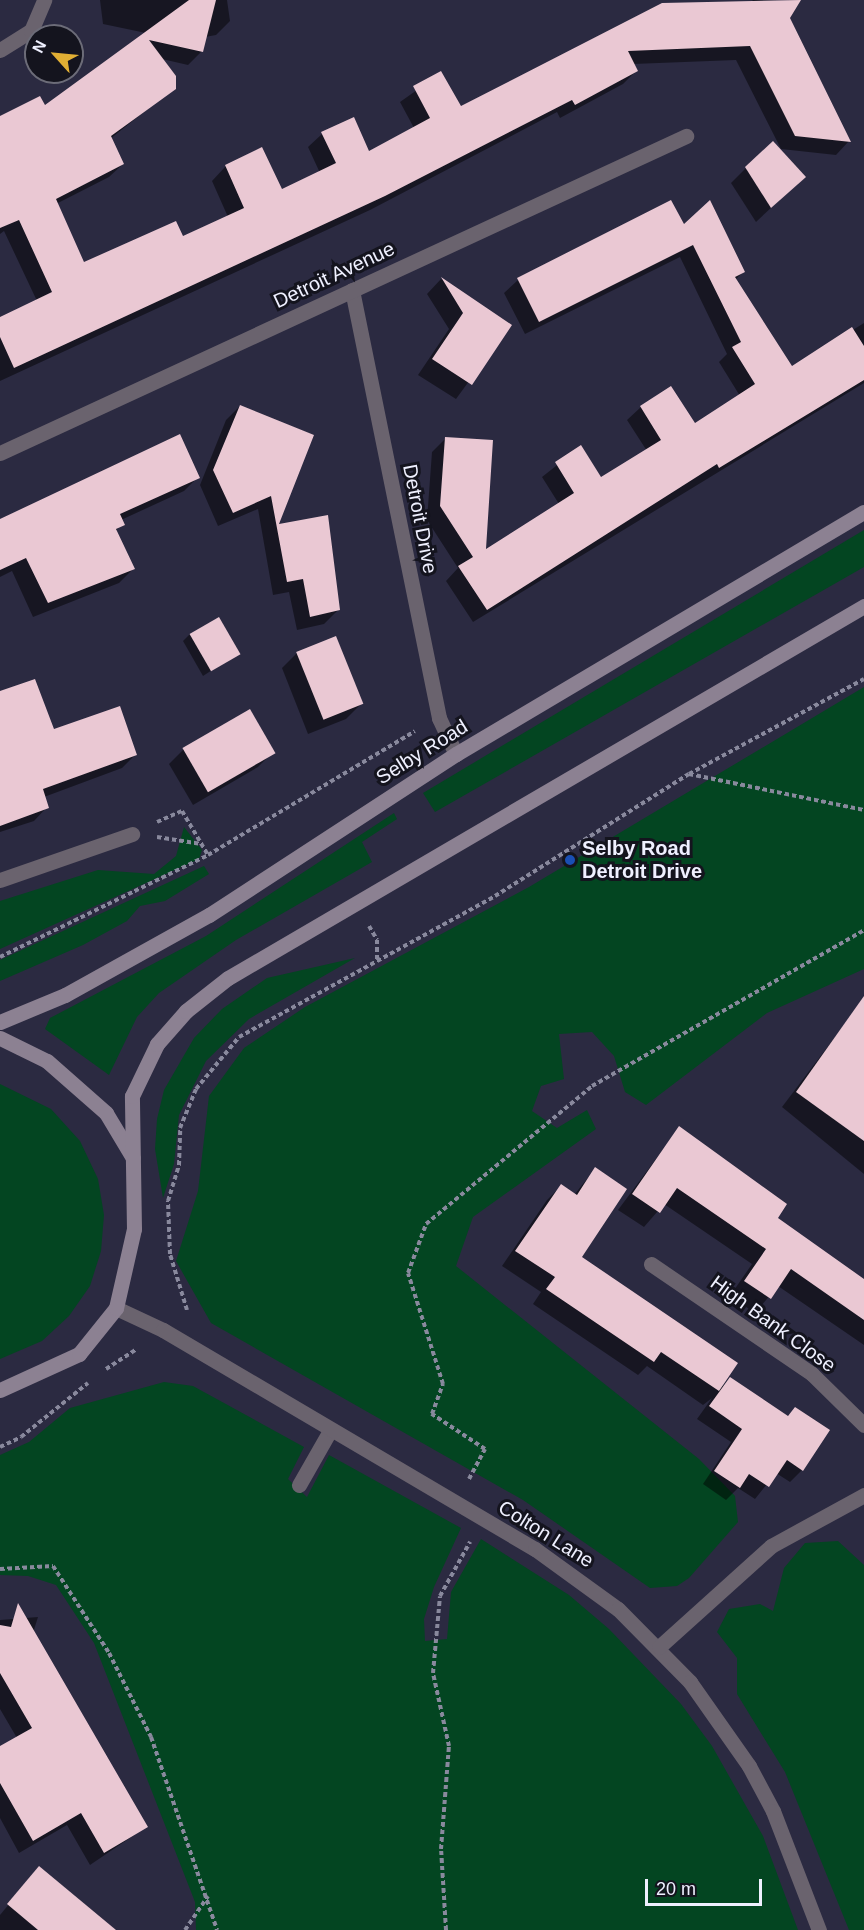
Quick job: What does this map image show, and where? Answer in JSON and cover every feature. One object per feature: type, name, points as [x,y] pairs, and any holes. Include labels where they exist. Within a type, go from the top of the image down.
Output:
[{"type":"main road","name":"Selby Road","points":[[0,1022],[65,995],[209,915],[456,754],[864,512]]},
{"type":"main road","points":[[0,1390],[80,1354],[116,1308],[134,1229],[135,1161],[132,1096],[157,1044],[186,1011],[228,978],[864,606]]},
{"type":"main road","points":[[0,1038],[47,1061],[106,1113],[135,1161]]},
{"type":"street","points":[[0,50],[31,31],[44,0]]},
{"type":"street","name":"Detroit Avenue","points":[[0,453],[686,136]]},
{"type":"street","name":"Detroit Drive","points":[[352,290],[439,717],[456,754]]},
{"type":"street","points":[[0,880],[132,834]]},
{"type":"street","name":"High Bank Close","points":[[651,1264],[812,1374],[864,1425]]},
{"type":"street","name":"Colton Lane","points":[[116,1308],[331,1429],[578,1577],[659,1647],[749,1766],[789,1848],[819,1930]]},
{"type":"street","points":[[299,1485],[331,1429]]},
{"type":"street","points":[[659,1647],[771,1546],[864,1495]]},
{"type":"path","points":[[180,1300],[170,1254],[168,1202],[179,1166],[180,1128],[196,1089],[239,1037],[495,896],[689,774],[864,679]]},
{"type":"path","points":[[0,957],[208,855],[439,717]]},
{"type":"path","points":[[689,774],[864,810]]},
{"type":"path","points":[[132,834],[182,811],[208,855]]},
{"type":"path","points":[[132,834],[201,843]]},
{"type":"path","points":[[478,1484],[469,1479],[485,1449],[432,1414],[443,1384],[408,1273],[426,1224],[592,1086],[864,930]]},
{"type":"path","points":[[446,1930],[441,1849],[449,1746],[433,1673],[439,1607],[483,1519]]},
{"type":"path","points":[[0,1569],[53,1566],[109,1653],[151,1737],[208,1896],[217,1930]]},
{"type":"path","points":[[185,1930],[208,1896]]},
{"type":"green space","points":[[864,530],[864,567],[435,812],[423,793]]},
{"type":"green space","points":[[864,687],[864,969],[767,1013],[646,1105],[625,1092],[614,1056],[592,1032],[559,1034],[564,1079],[541,1086],[532,1111],[557,1128],[587,1110],[596,1129],[473,1217],[456,1266],[699,1459],[735,1496],[738,1522],[689,1578],[677,1586],[650,1588],[523,1500],[211,1323],[176,1261],[198,1191],[209,1096],[244,1048],[305,1007],[529,887]]},
{"type":"green space","points":[[394,813],[397,819],[362,842],[372,862],[236,940],[159,993],[137,1017],[109,1075],[45,1029],[50,1018],[206,936]]},
{"type":"green space","points":[[184,827],[202,850],[199,859],[0,949],[0,901],[98,870],[154,874],[176,856]]},
{"type":"green space","points":[[204,866],[209,874],[165,901],[140,906],[127,921],[83,945],[0,981],[0,960]]},
{"type":"green space","points":[[355,958],[249,1019],[206,1061],[179,1115],[174,1164],[163,1198],[155,1149],[157,1119],[164,1090],[194,1038],[222,1009],[267,978]]},
{"type":"green space","points":[[0,1084],[51,1109],[80,1141],[98,1179],[104,1215],[101,1251],[90,1286],[69,1316],[42,1341],[0,1359]]},
{"type":"green space","points":[[164,1382],[193,1386],[304,1447],[288,1479],[307,1497],[329,1455],[461,1528],[434,1587],[424,1619],[425,1641],[447,1639],[451,1592],[481,1539],[569,1595],[609,1629],[681,1704],[712,1746],[763,1836],[798,1930],[196,1930],[195,1902],[94,1643],[56,1585],[28,1576],[0,1575],[0,1455],[29,1442],[70,1408]]},
{"type":"green space","points":[[838,1541],[864,1565],[864,1930],[849,1930],[785,1772],[737,1694],[737,1658],[717,1632],[729,1609],[760,1604],[773,1611],[784,1568],[805,1543]]},
{"type":"building","points":[[189,0],[216,0],[203,52],[149,40],[176,76],[176,89],[111,136],[124,164],[56,199],[84,262],[176,221],[183,236],[244,208],[225,165],[262,147],[282,189],[336,163],[321,132],[354,117],[369,151],[430,118],[413,86],[441,71],[461,106],[662,3],[801,0],[790,18],[851,142],[795,136],[750,46],[628,51],[638,71],[575,105],[572,100],[385,196],[14,368],[0,337],[0,317],[52,292],[19,220],[0,228],[0,116],[40,96],[45,105],[74,84],[84,84],[84,77]]},
{"type":"building","points":[[773,141],[806,177],[771,208],[745,167]]},
{"type":"building","points":[[671,200],[684,224],[710,200],[745,272],[735,277],[792,366],[852,327],[864,346],[864,380],[719,468],[717,464],[487,610],[458,566],[473,557],[440,506],[445,437],[493,440],[486,549],[574,493],[555,462],[581,445],[601,477],[661,440],[640,406],[671,386],[695,423],[755,384],[732,347],[741,342],[693,245],[539,322],[517,278]]},
{"type":"building","points":[[441,277],[512,325],[472,385],[432,359],[463,313]]},
{"type":"building","points":[[240,405],[314,435],[279,524],[328,515],[340,610],[310,617],[303,579],[287,582],[271,496],[233,513],[213,470]]},
{"type":"building","points":[[180,434],[200,478],[120,514],[125,525],[116,529],[135,569],[48,603],[26,558],[0,570],[0,519]]},
{"type":"building","points":[[219,617],[240,654],[211,671],[190,634]]},
{"type":"building","points":[[336,636],[363,704],[323,720],[296,652]]},
{"type":"building","points":[[35,679],[54,729],[120,706],[137,755],[43,789],[49,808],[0,826],[0,691]]},
{"type":"building","points":[[250,709],[276,753],[208,792],[182,748]]},
{"type":"building","points":[[864,996],[864,1141],[796,1092]]},
{"type":"building","points":[[679,1126],[787,1204],[778,1218],[864,1279],[864,1320],[791,1269],[771,1299],[744,1281],[766,1249],[677,1188],[660,1213],[632,1194]]},
{"type":"building","points":[[595,1167],[627,1189],[582,1257],[738,1363],[719,1391],[661,1352],[654,1362],[546,1289],[555,1277],[515,1251],[561,1184],[577,1195]]},
{"type":"building","points":[[730,1377],[788,1416],[795,1407],[830,1430],[803,1471],[787,1460],[769,1487],[749,1474],[740,1488],[714,1471],[742,1429],[709,1406]]},
{"type":"building","points":[[18,1603],[148,1827],[104,1853],[81,1813],[33,1841],[0,1783],[0,1746],[32,1728],[0,1673],[0,1625],[11,1627]]},
{"type":"building","points":[[39,1866],[116,1930],[38,1930],[7,1904]]},
{"type":"place","name":"Selby Road Detroit Drive","points":[[570,860]]}]
